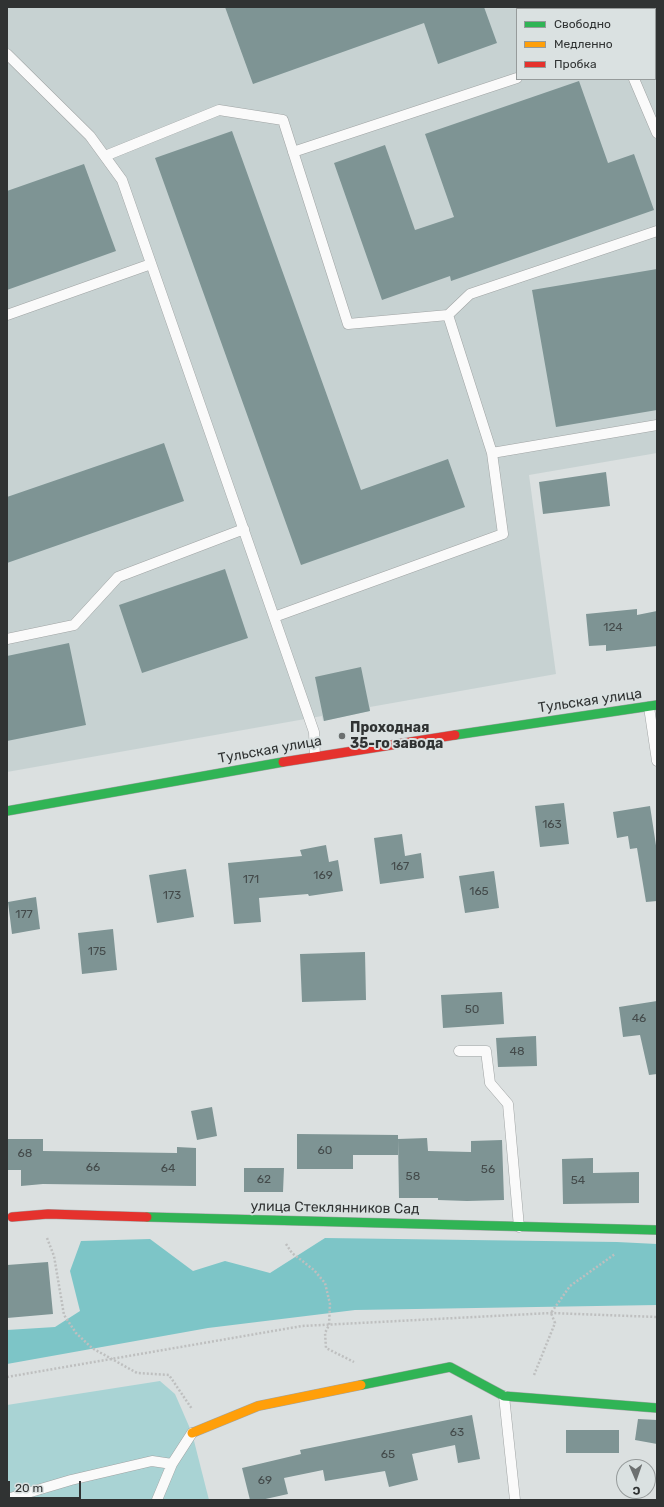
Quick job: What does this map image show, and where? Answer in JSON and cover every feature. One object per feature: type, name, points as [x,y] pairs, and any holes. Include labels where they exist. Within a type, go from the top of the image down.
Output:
[{"type":"street","name":"Тульская улица","points":[[7,811],[315,756],[653,706]]},
{"type":"street","name":"улица Стеклянников Сад","points":[[12,1217],[48,1214],[657,1230]]},
{"type":"street","points":[[192,1433],[258,1406],[450,1367],[504,1396],[657,1408]]},
{"type":"lane","points":[[7,54],[90,136],[122,180],[314,732],[315,756]]},
{"type":"lane","points":[[293,152],[516,78]]},
{"type":"lane","points":[[634,80],[657,133]]},
{"type":"lane","points":[[105,156],[219,110],[283,120],[348,324],[448,315],[470,294],[657,231]]},
{"type":"lane","points":[[7,315],[151,264]]},
{"type":"lane","points":[[274,617],[502,534],[492,453],[448,315]]},
{"type":"lane","points":[[492,453],[657,425]]},
{"type":"lane","points":[[7,639],[74,625],[118,577],[244,529]]},
{"type":"lane","points":[[653,706],[657,762]]},
{"type":"lane","points":[[459,1051],[486,1051],[490,1084],[508,1104],[519,1227]]},
{"type":"lane","points":[[7,1228],[12,1217]]},
{"type":"lane","points":[[504,1396],[515,1500]]},
{"type":"lane","points":[[157,1500],[172,1464],[192,1433]]},
{"type":"lane","points":[[7,1499],[71,1480],[152,1461],[172,1464]]},
{"type":"path","points":[[48,1214],[47,1240],[54,1256],[64,1315],[76,1333],[92,1348],[137,1373],[169,1376],[205,1428]]},
{"type":"path","points":[[271,1220],[292,1253],[314,1270],[325,1284],[330,1304],[329,1325],[325,1333],[326,1348],[356,1362]]},
{"type":"path","points":[[551,1313],[570,1286],[618,1252]]},
{"type":"path","points":[[7,1377],[302,1326],[551,1313],[657,1317]]},
{"type":"path","points":[[533,1379],[555,1323],[551,1313]]},
{"type":"shaded area","points":[[7,7],[657,7],[657,453],[529,475],[556,674],[370,707],[370,711],[323,721],[322,716],[7,772]]},
{"type":"shaded area","points":[[325,1238],[617,1242],[657,1244],[657,1305],[355,1310],[208,1328],[7,1364],[7,1330],[55,1327],[80,1311],[70,1271],[81,1241],[150,1239],[193,1271],[225,1261],[270,1273]]},
{"type":"shaded area","points":[[160,1381],[175,1394],[192,1433],[209,1500],[7,1500],[7,1405]]},
{"type":"building","points":[[225,7],[484,7],[497,43],[438,64],[424,23],[253,84]]},
{"type":"building","points":[[579,81],[608,163],[634,154],[654,210],[451,281],[450,276],[382,300],[334,163],[385,145],[415,230],[454,217],[425,134]]},
{"type":"building","points":[[232,131],[361,490],[448,459],[465,507],[301,565],[155,158]]},
{"type":"building","points":[[84,164],[116,251],[7,290],[7,191]]},
{"type":"building","points":[[657,269],[657,410],[556,427],[532,290]]},
{"type":"building","points":[[164,443],[184,501],[7,563],[7,497]]},
{"type":"building","points":[[606,472],[610,506],[543,514],[539,482]]},
{"type":"building","points":[[225,569],[248,638],[142,673],[119,605]]},
{"type":"building","points":[[637,609],[637,615],[657,611],[657,646],[606,651],[606,645],[589,646],[586,614]]},
{"type":"building","points":[[69,643],[86,725],[7,741],[7,656]]},
{"type":"building","points":[[361,667],[370,711],[324,721],[315,677]]},
{"type":"building","points":[[564,803],[569,844],[540,847],[535,806]]},
{"type":"building","points":[[650,806],[657,852],[657,901],[646,902],[637,848],[630,849],[628,836],[617,838],[613,812]]},
{"type":"building","points":[[402,834],[405,856],[421,853],[424,878],[380,884],[374,838]]},
{"type":"building","points":[[326,845],[329,862],[338,860],[343,891],[309,896],[308,894],[259,898],[261,922],[234,924],[228,863],[302,856],[300,850]]},
{"type":"building","points":[[186,869],[194,917],[157,923],[149,875]]},
{"type":"building","points":[[494,871],[499,908],[465,913],[459,876]]},
{"type":"building","points":[[36,897],[40,929],[12,934],[8,902]]},
{"type":"building","points":[[113,929],[117,970],[82,974],[78,933]]},
{"type":"building","points":[[365,952],[366,1000],[302,1002],[300,954]]},
{"type":"building","points":[[502,992],[504,1024],[443,1028],[441,995]]},
{"type":"building","points":[[657,1001],[657,1074],[649,1075],[640,1035],[623,1037],[619,1007]]},
{"type":"building","points":[[536,1036],[537,1066],[498,1067],[496,1038]]},
{"type":"building","points":[[212,1107],[217,1136],[197,1140],[191,1111]]},
{"type":"building","points":[[297,1134],[398,1135],[398,1155],[353,1155],[353,1169],[297,1169]]},
{"type":"building","points":[[427,1138],[428,1151],[471,1152],[471,1141],[502,1140],[504,1200],[467,1201],[438,1200],[438,1198],[399,1198],[398,1139]]},
{"type":"building","points":[[7,1139],[43,1139],[43,1151],[177,1153],[177,1147],[196,1148],[196,1186],[43,1184],[21,1186],[21,1170],[7,1170]]},
{"type":"building","points":[[593,1158],[593,1173],[639,1172],[639,1203],[563,1204],[562,1159]]},
{"type":"building","points":[[244,1168],[284,1168],[283,1192],[244,1192]]},
{"type":"building","points":[[48,1262],[53,1314],[7,1318],[7,1265]]},
{"type":"building","points":[[472,1415],[480,1459],[458,1463],[455,1445],[412,1454],[418,1480],[389,1487],[385,1471],[325,1481],[323,1470],[284,1478],[288,1494],[261,1500],[250,1500],[242,1468],[301,1454],[300,1450]]},
{"type":"building","points":[[638,1419],[657,1420],[657,1444],[635,1440]]},
{"type":"building","points":[[566,1430],[619,1430],[619,1453],[566,1453]]},
{"type":"traffic: fast","points":[[455,735],[657,705]]},
{"type":"traffic: fast","points":[[7,811],[283,762]]},
{"type":"traffic: fast","points":[[147,1217],[657,1230]]},
{"type":"traffic: fast","points":[[361,1385],[450,1367],[504,1396],[657,1408]]},
{"type":"traffic: slow","points":[[192,1433],[258,1406],[361,1385]]},
{"type":"traffic: jam","points":[[283,762],[455,735]]},
{"type":"traffic: jam","points":[[12,1217],[48,1214],[147,1217]]},
{"type":"place","name":"Проходная 35-го завода","points":[[342,736]]}]
